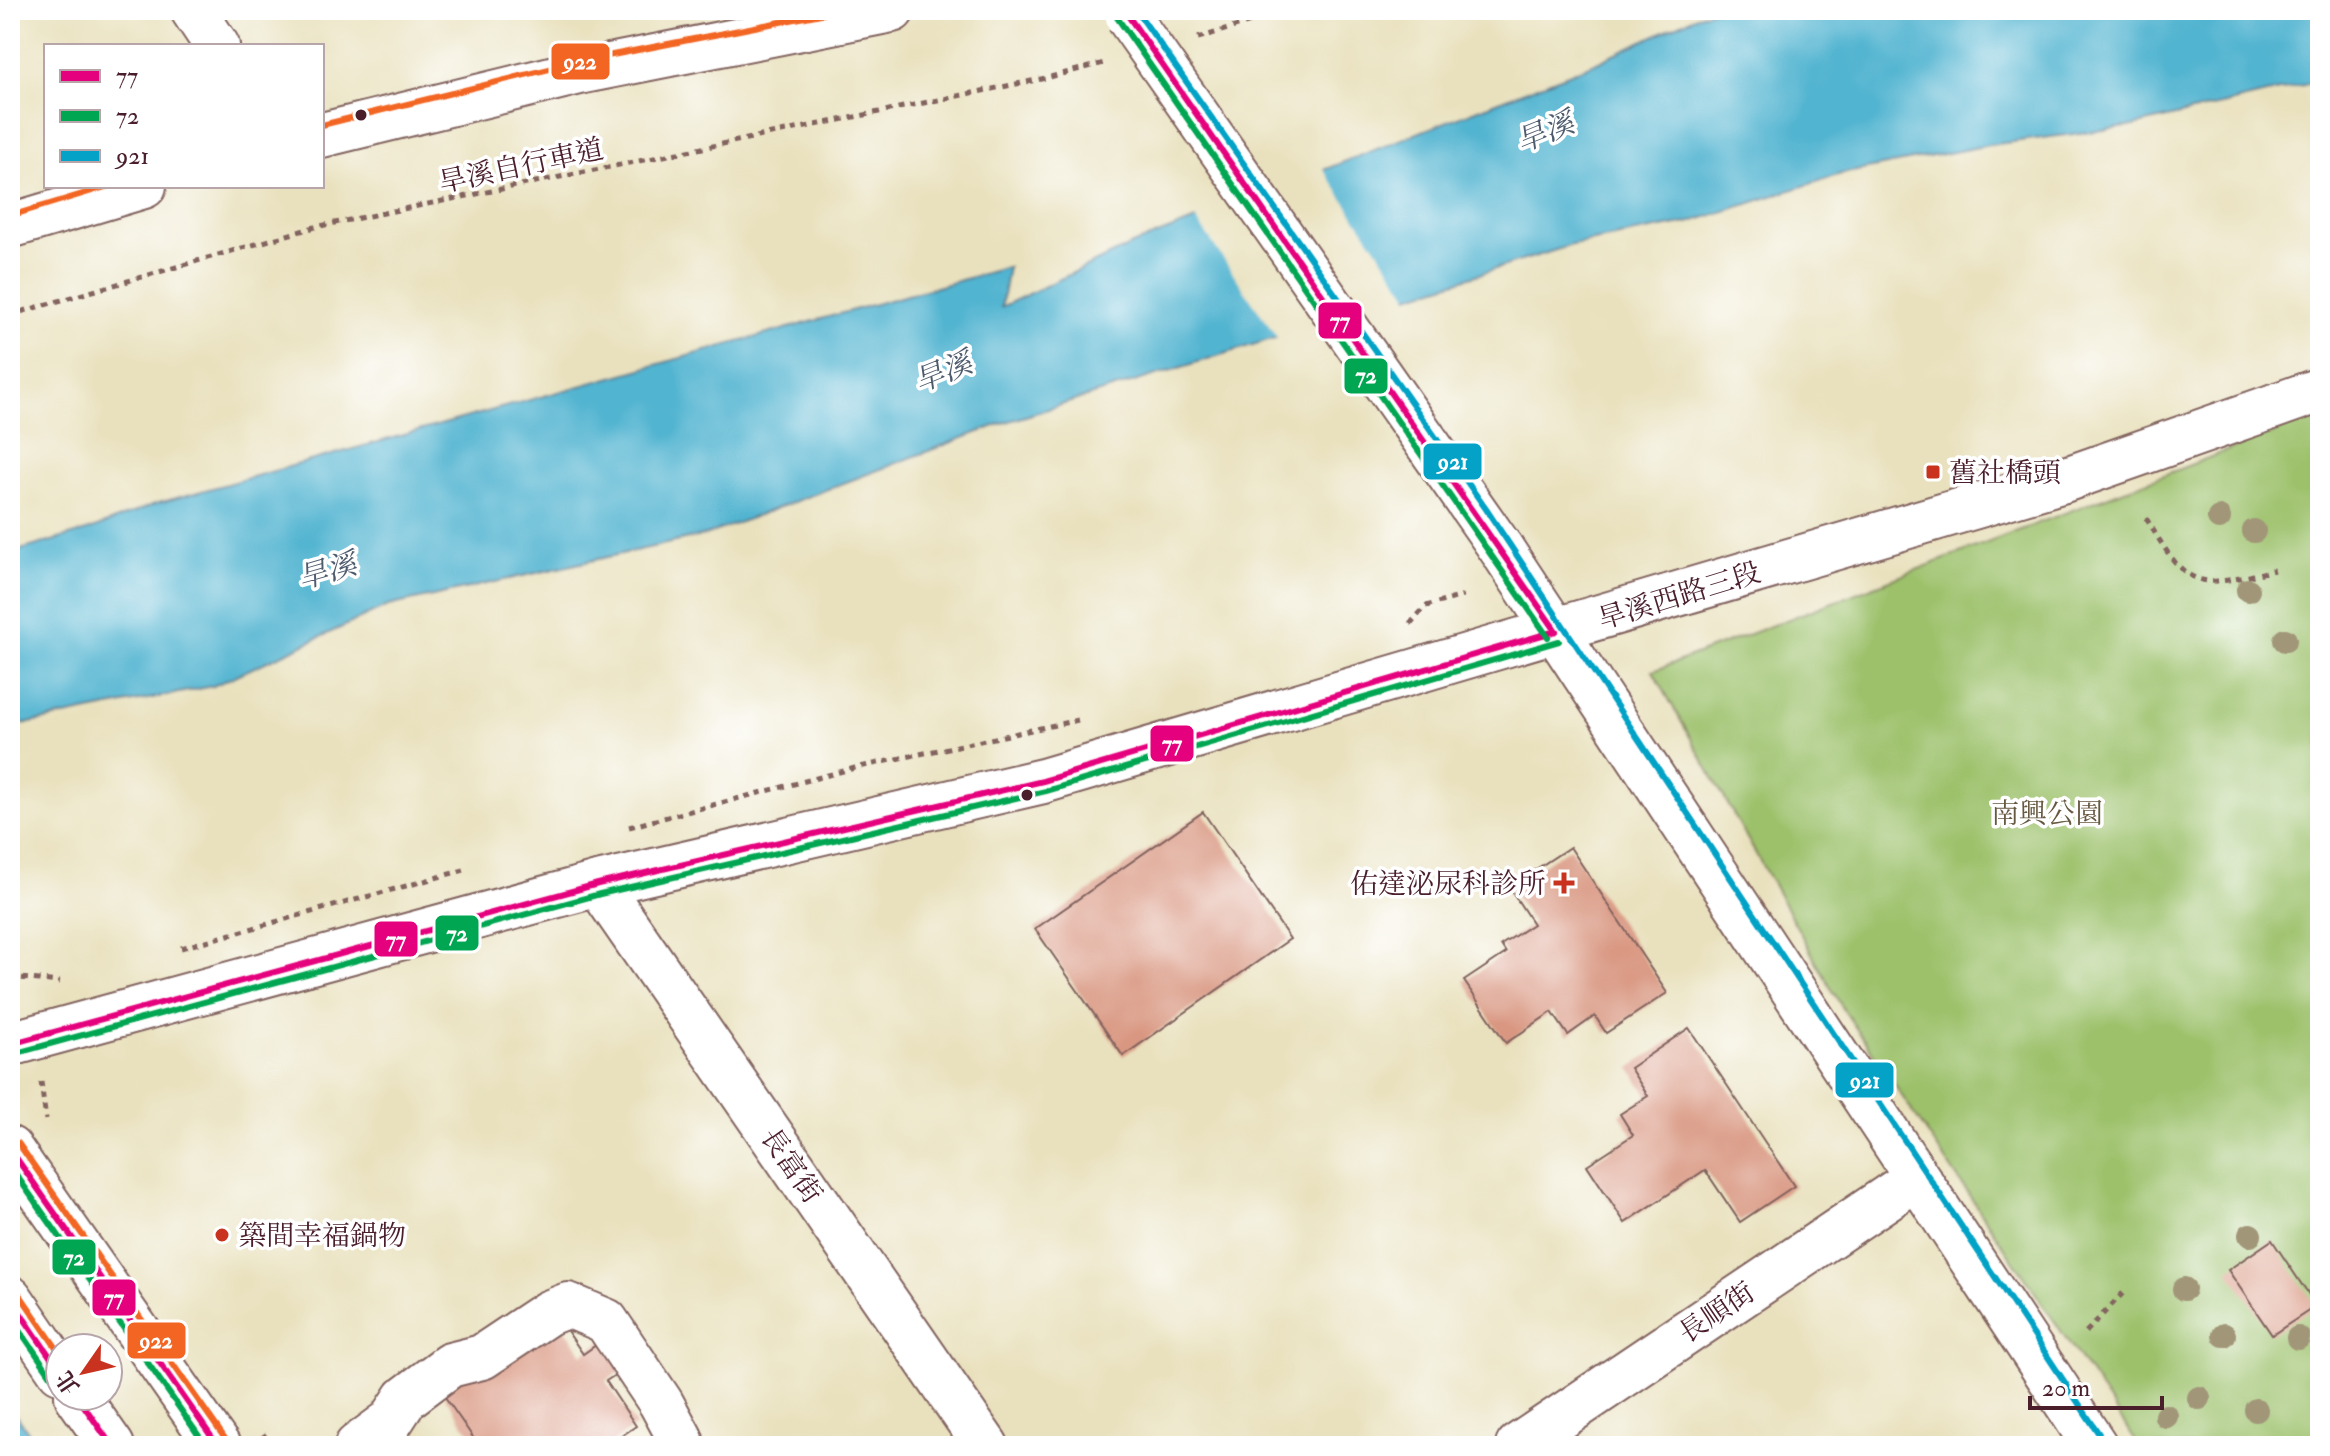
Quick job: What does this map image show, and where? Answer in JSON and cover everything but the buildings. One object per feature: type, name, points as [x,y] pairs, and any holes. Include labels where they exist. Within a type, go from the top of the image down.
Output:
[{"type":"street","points":[[193,10],[216,44]]},
{"type":"street","points":[[324,135],[584,71],[892,10]]},
{"type":"street","points":[[1126,13],[1500,547],[1915,1179],[2095,1446]]},
{"type":"street","points":[[10,226],[137,188]]},
{"type":"street","name":"旱溪西路三段","points":[[10,1044],[598,884],[1043,781],[2061,481],[2320,390]]},
{"type":"street","name":"長富街","points":[[598,884],[986,1446]]},
{"type":"street","points":[[10,1149],[218,1446]]},
{"type":"street","name":"長順街","points":[[1518,1446],[1915,1179]]},
{"type":"street","points":[[10,1298],[44,1348]]},
{"type":"street","points":[[385,1438],[406,1398],[450,1365],[482,1357],[548,1313],[568,1305],[606,1321],[661,1403],[681,1440],[680,1446]]},
{"type":"street","points":[[88,1412],[112,1446]]},
{"type":"path","points":[[1254,24],[1291,10]]},
{"type":"path","name":"旱溪自行車道","points":[[10,315],[315,227],[1046,78]]},
{"type":"path","points":[[2146,518],[2171,560],[2187,576],[2206,584],[2274,570]]},
{"type":"path","points":[[1398,628],[1414,623],[1426,606],[1463,596]]},
{"type":"path","points":[[625,828],[855,768],[1082,719]]},
{"type":"path","points":[[171,951],[472,868]]},
{"type":"path","points":[[10,977],[70,983]]},
{"type":"path","points":[[2086,1332],[2123,1293]]},
{"type":"green space","name":"南興公園","points":[[2320,415],[2320,1446],[2139,1446],[1843,1009],[1653,671]]},
{"type":"water","name":"旱溪","points":[[1710,10],[2320,10],[2320,81],[2134,126],[1989,145],[1841,174],[1688,223],[1572,245],[1000,424],[706,535],[388,606],[213,686],[10,727],[10,553],[90,530],[155,504],[1008,267],[1001,307],[1132,245],[1586,67]]},
{"type":"water","points":[[10,1406],[38,1446],[10,1446]]},
{"type":"pier","points":[[1321,166],[1410,298],[1278,339],[1194,216]]},
{"type":"transit line","name":"922","points":[[324,125],[582,61],[841,10]]},
{"type":"transit line","name":"77","points":[[1124,10],[1556,631]]},
{"type":"transit line","name":"921","points":[[1136,10],[1486,509],[2103,1440]]},
{"type":"transit line","name":"72","points":[[1116,16],[1548,637]]},
{"type":"transit line","name":"922","points":[[10,216],[102,188]]},
{"type":"transit line","name":"77","points":[[10,1044],[598,884],[1043,781],[1556,631]]},
{"type":"transit line","name":"72","points":[[13,1054],[600,894],[1046,791],[1559,641]]},
{"type":"transit line","name":"922","points":[[18,1143],[226,1440]]},
{"type":"transit line","name":"77","points":[[10,1149],[218,1446]]},
{"type":"transit line","name":"72","points":[[10,1166],[206,1446]]},
{"type":"transit line","name":"922","points":[[18,1292],[46,1332]]},
{"type":"transit line","name":"77","points":[[10,1298],[44,1348]]},
{"type":"transit line","name":"72","points":[[10,1316],[44,1365]]},
{"type":"transit line","name":"77","points":[[88,1412],[112,1446]]},
{"type":"place","name":"舊社橋頭","points":[[1933,472]]},
{"type":"place","name":"佑達泌尿科診所","points":[[1564,883]]},
{"type":"place","name":"築間幸福鍋物","points":[[222,1235]]}]
